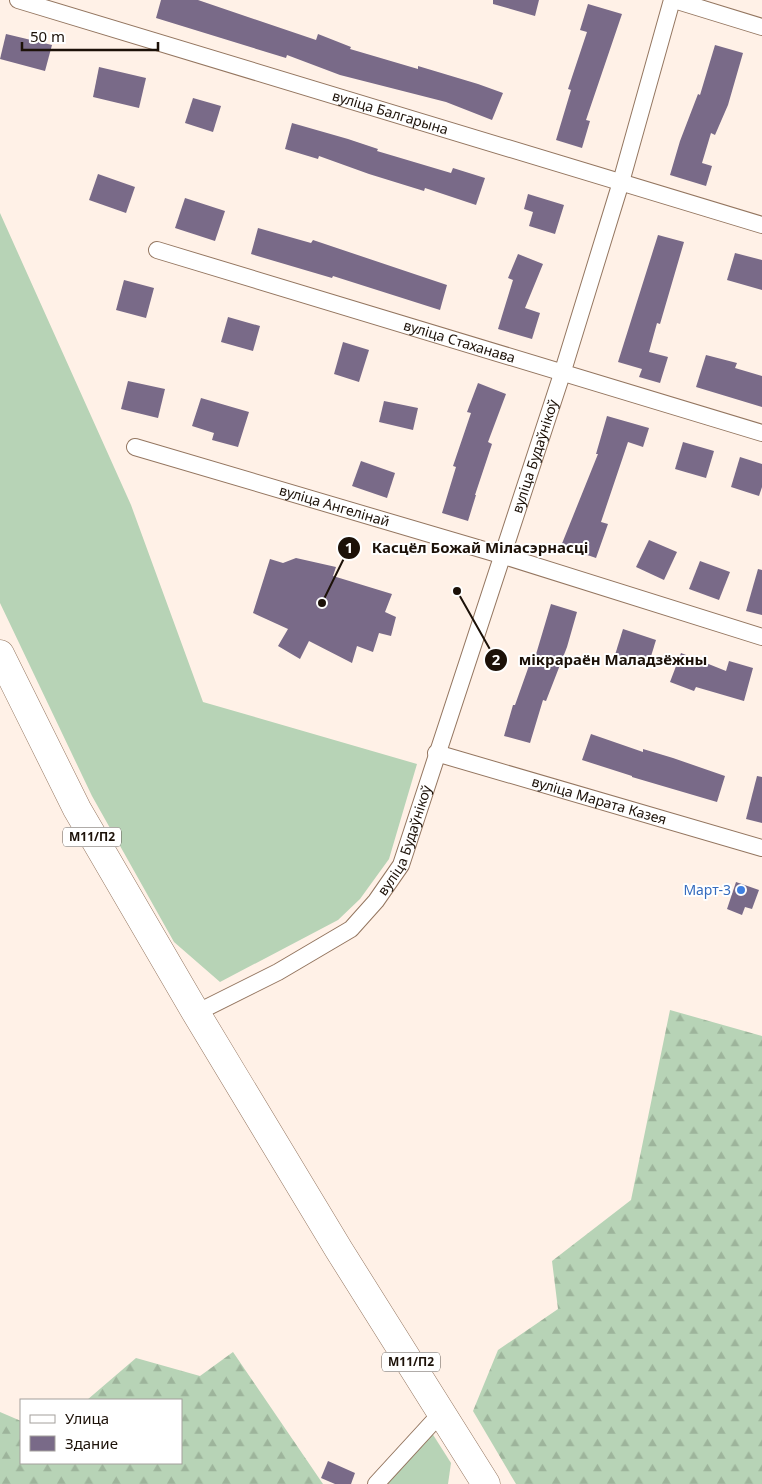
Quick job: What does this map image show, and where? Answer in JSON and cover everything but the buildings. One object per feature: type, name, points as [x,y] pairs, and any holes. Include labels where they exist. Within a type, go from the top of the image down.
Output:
[{"type":"highway","name":"М11/П2","points":[[0,654],[77,810],[196,1013],[339,1250],[486,1484]]},
{"type":"street","name":"вуліца Балгарына","points":[[18,0],[762,225]]},
{"type":"street","name":"вуліца Будаўнікоў","points":[[196,1013],[300,960],[351,929],[376,901],[401,865],[436,753],[562,374],[621,182],[673,0]]},
{"type":"street","points":[[673,0],[762,27]]},
{"type":"street","name":"вуліца Стаханава","points":[[157,250],[762,433]]},
{"type":"street","name":"вуліца Ангелінай","points":[[135,447],[501,555],[762,637]]},
{"type":"street","name":"вуліца Марата Казея","points":[[436,753],[762,848]]},
{"type":"street","points":[[376,1484],[442,1412]]},
{"type":"green space","points":[[0,213],[131,505],[203,702],[417,764],[389,859],[360,899],[338,920],[220,982],[174,942],[92,796],[0,603]]},
{"type":"green space","points":[[670,1010],[762,1036],[762,1484],[516,1484],[473,1411],[498,1350],[558,1309],[552,1261],[631,1200]]},
{"type":"green space","points":[[233,1352],[323,1484],[0,1484],[0,1412],[20,1421],[20,1464],[182,1464],[182,1399],[88,1399],[136,1358],[200,1376]]},
{"type":"green space","points":[[430,1430],[451,1463],[448,1484],[372,1484]]},
{"type":"place","name":"мікрараён Маладзёжны","points":[[457,591]]},
{"type":"place","name":"Касцёл Божай Міласэрнасці","points":[[322,603]]},
{"type":"place","name":"Март-3","points":[[741,890]]}]
